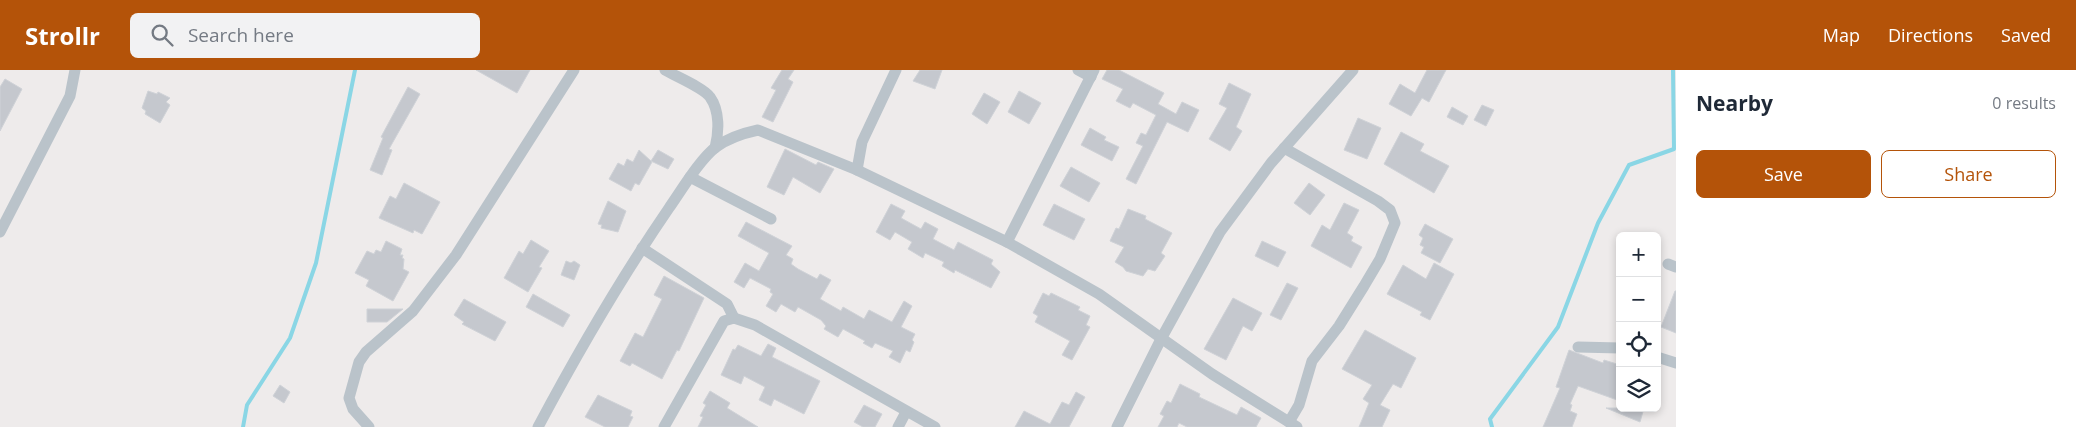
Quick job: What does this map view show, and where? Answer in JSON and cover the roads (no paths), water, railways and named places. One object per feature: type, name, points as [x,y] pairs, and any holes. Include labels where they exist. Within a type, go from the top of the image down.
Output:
[{"type":"street","points":[[0,232],[70,96],[75,70]]},
{"type":"street","points":[[369,427],[353,409],[349,398],[359,362],[366,352],[413,311],[456,255],[574,70]]},
{"type":"street","points":[[665,70],[710,96],[715,108],[719,132],[716,148]]},
{"type":"street","points":[[856,170],[862,142],[896,70]]},
{"type":"street","points":[[1007,242],[1092,73],[1078,70]]},
{"type":"street","points":[[1117,427],[1161,339],[1220,232],[1284,148],[1353,70]]},
{"type":"street","points":[[538,427],[570,367],[642,248],[690,177],[716,148],[746,133],[758,130],[856,170],[1007,242],[1100,294],[1161,339],[1293,424],[1312,360],[1340,326],[1380,259],[1396,223],[1390,210],[1378,201],[1284,148]]},
{"type":"street","points":[[690,177],[771,219]]},
{"type":"street","points":[[642,248],[727,304],[734,318]]},
{"type":"street","points":[[664,427],[724,321],[734,318],[754,325],[935,427]]},
{"type":"street","points":[[1578,347],[1616,348]]},
{"type":"street","points":[[1661,358],[1676,363]]},
{"type":"street","points":[[898,427],[906,412]]},
{"type":"waterway","points":[[243,427],[247,405],[290,338],[316,263],[355,70]]},
{"type":"waterway","points":[[1492,427],[1490,419],[1558,327],[1598,223],[1629,165],[1674,149],[1673,70]]}]
